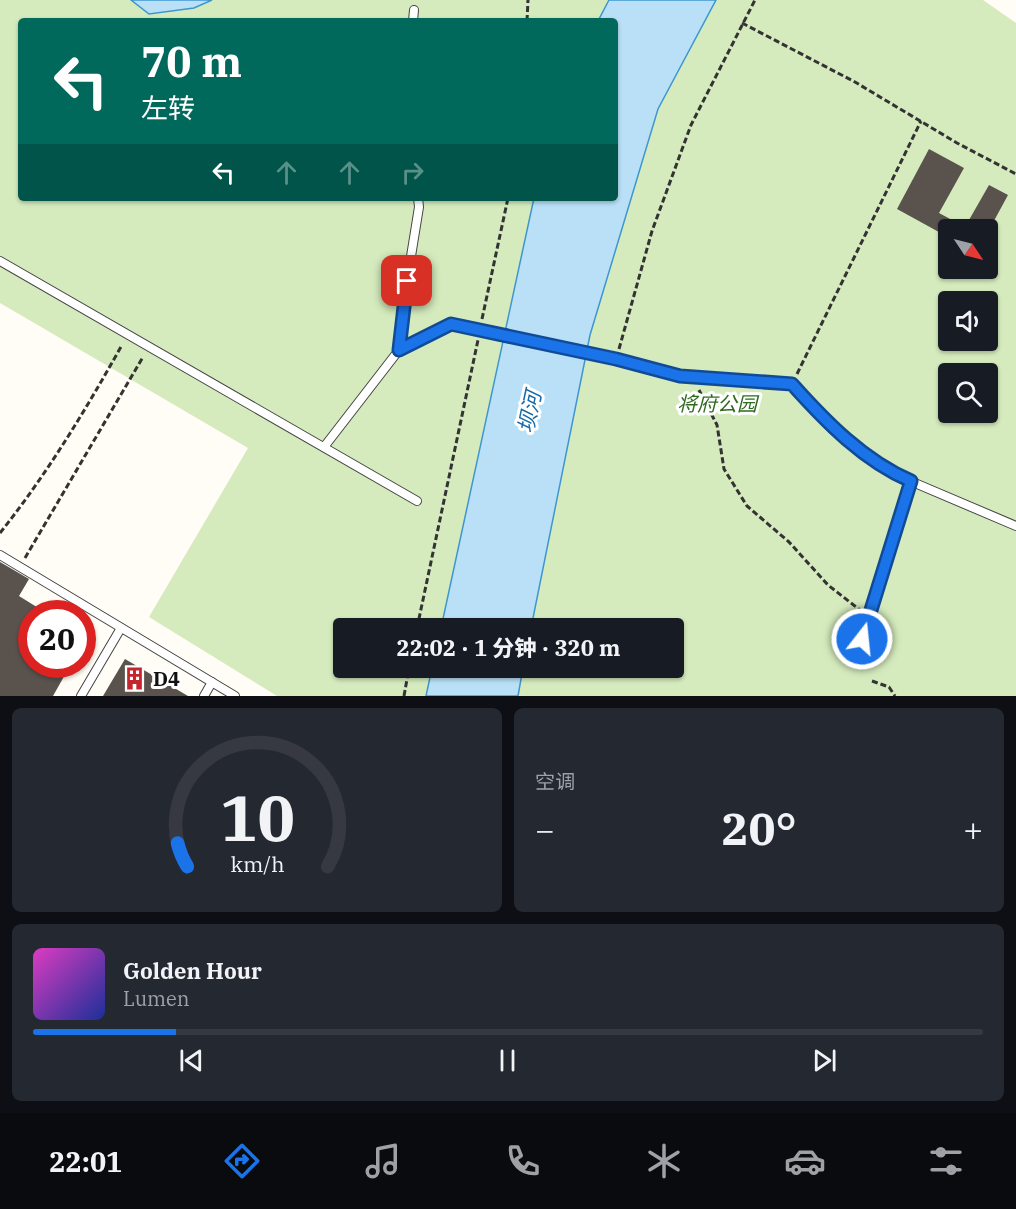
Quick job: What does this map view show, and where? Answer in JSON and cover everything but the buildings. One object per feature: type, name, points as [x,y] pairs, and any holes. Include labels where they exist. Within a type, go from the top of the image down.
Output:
[{"type":"lane","points":[[413,18],[414,10]]},
{"type":"lane","points":[[399,350],[418,201]]},
{"type":"lane","points":[[0,261],[150,345],[417,501]]},
{"type":"lane","points":[[324,447],[399,350],[451,324],[616,359],[680,376],[792,384],[832,429],[896,475],[1016,526]]},
{"type":"lane","points":[[856,660],[911,481]]},
{"type":"lane","points":[[0,555],[235,696]]},
{"type":"lane","points":[[81,696],[121,628]]},
{"type":"lane","points":[[204,696],[212,682]]},
{"type":"path","points":[[527,18],[528,0]]},
{"type":"path","points":[[616,359],[652,231],[691,125],[755,0]]},
{"type":"path","points":[[742,23],[855,82],[1016,174]]},
{"type":"path","points":[[792,384],[921,121]]},
{"type":"path","points":[[481,326],[507,201]]},
{"type":"path","points":[[0,533],[30,495],[81,418],[128,333]]},
{"type":"path","points":[[419,618],[478,338]]},
{"type":"path","points":[[19,567],[150,345]]},
{"type":"path","points":[[691,377],[707,402],[717,425],[724,469],[747,506],[789,542],[828,585],[868,617]]},
{"type":"path","points":[[404,696],[407,678]]},
{"type":"path","points":[[872,681],[889,687],[895,696]]},
{"type":"green space","name":"将府公园","points":[[0,0],[983,0],[1016,23],[1016,696],[277,696],[149,617],[248,448],[0,303]]},
{"type":"water","points":[[131,0],[212,0],[194,8],[149,14]]},
{"type":"water","name":"坝河","points":[[609,0],[716,0],[658,109],[590,335],[533,618],[443,618],[533,201],[618,201],[618,18],[600,18]]},
{"type":"water","points":[[430,678],[521,678],[518,696],[426,696]]},
{"type":"place","name":"D4","points":[[135,678]]},
{"type":"route","points":[[407,281],[399,350],[451,324],[616,359],[680,376],[792,384],[832,429],[896,475],[911,481],[862,639]]}]
